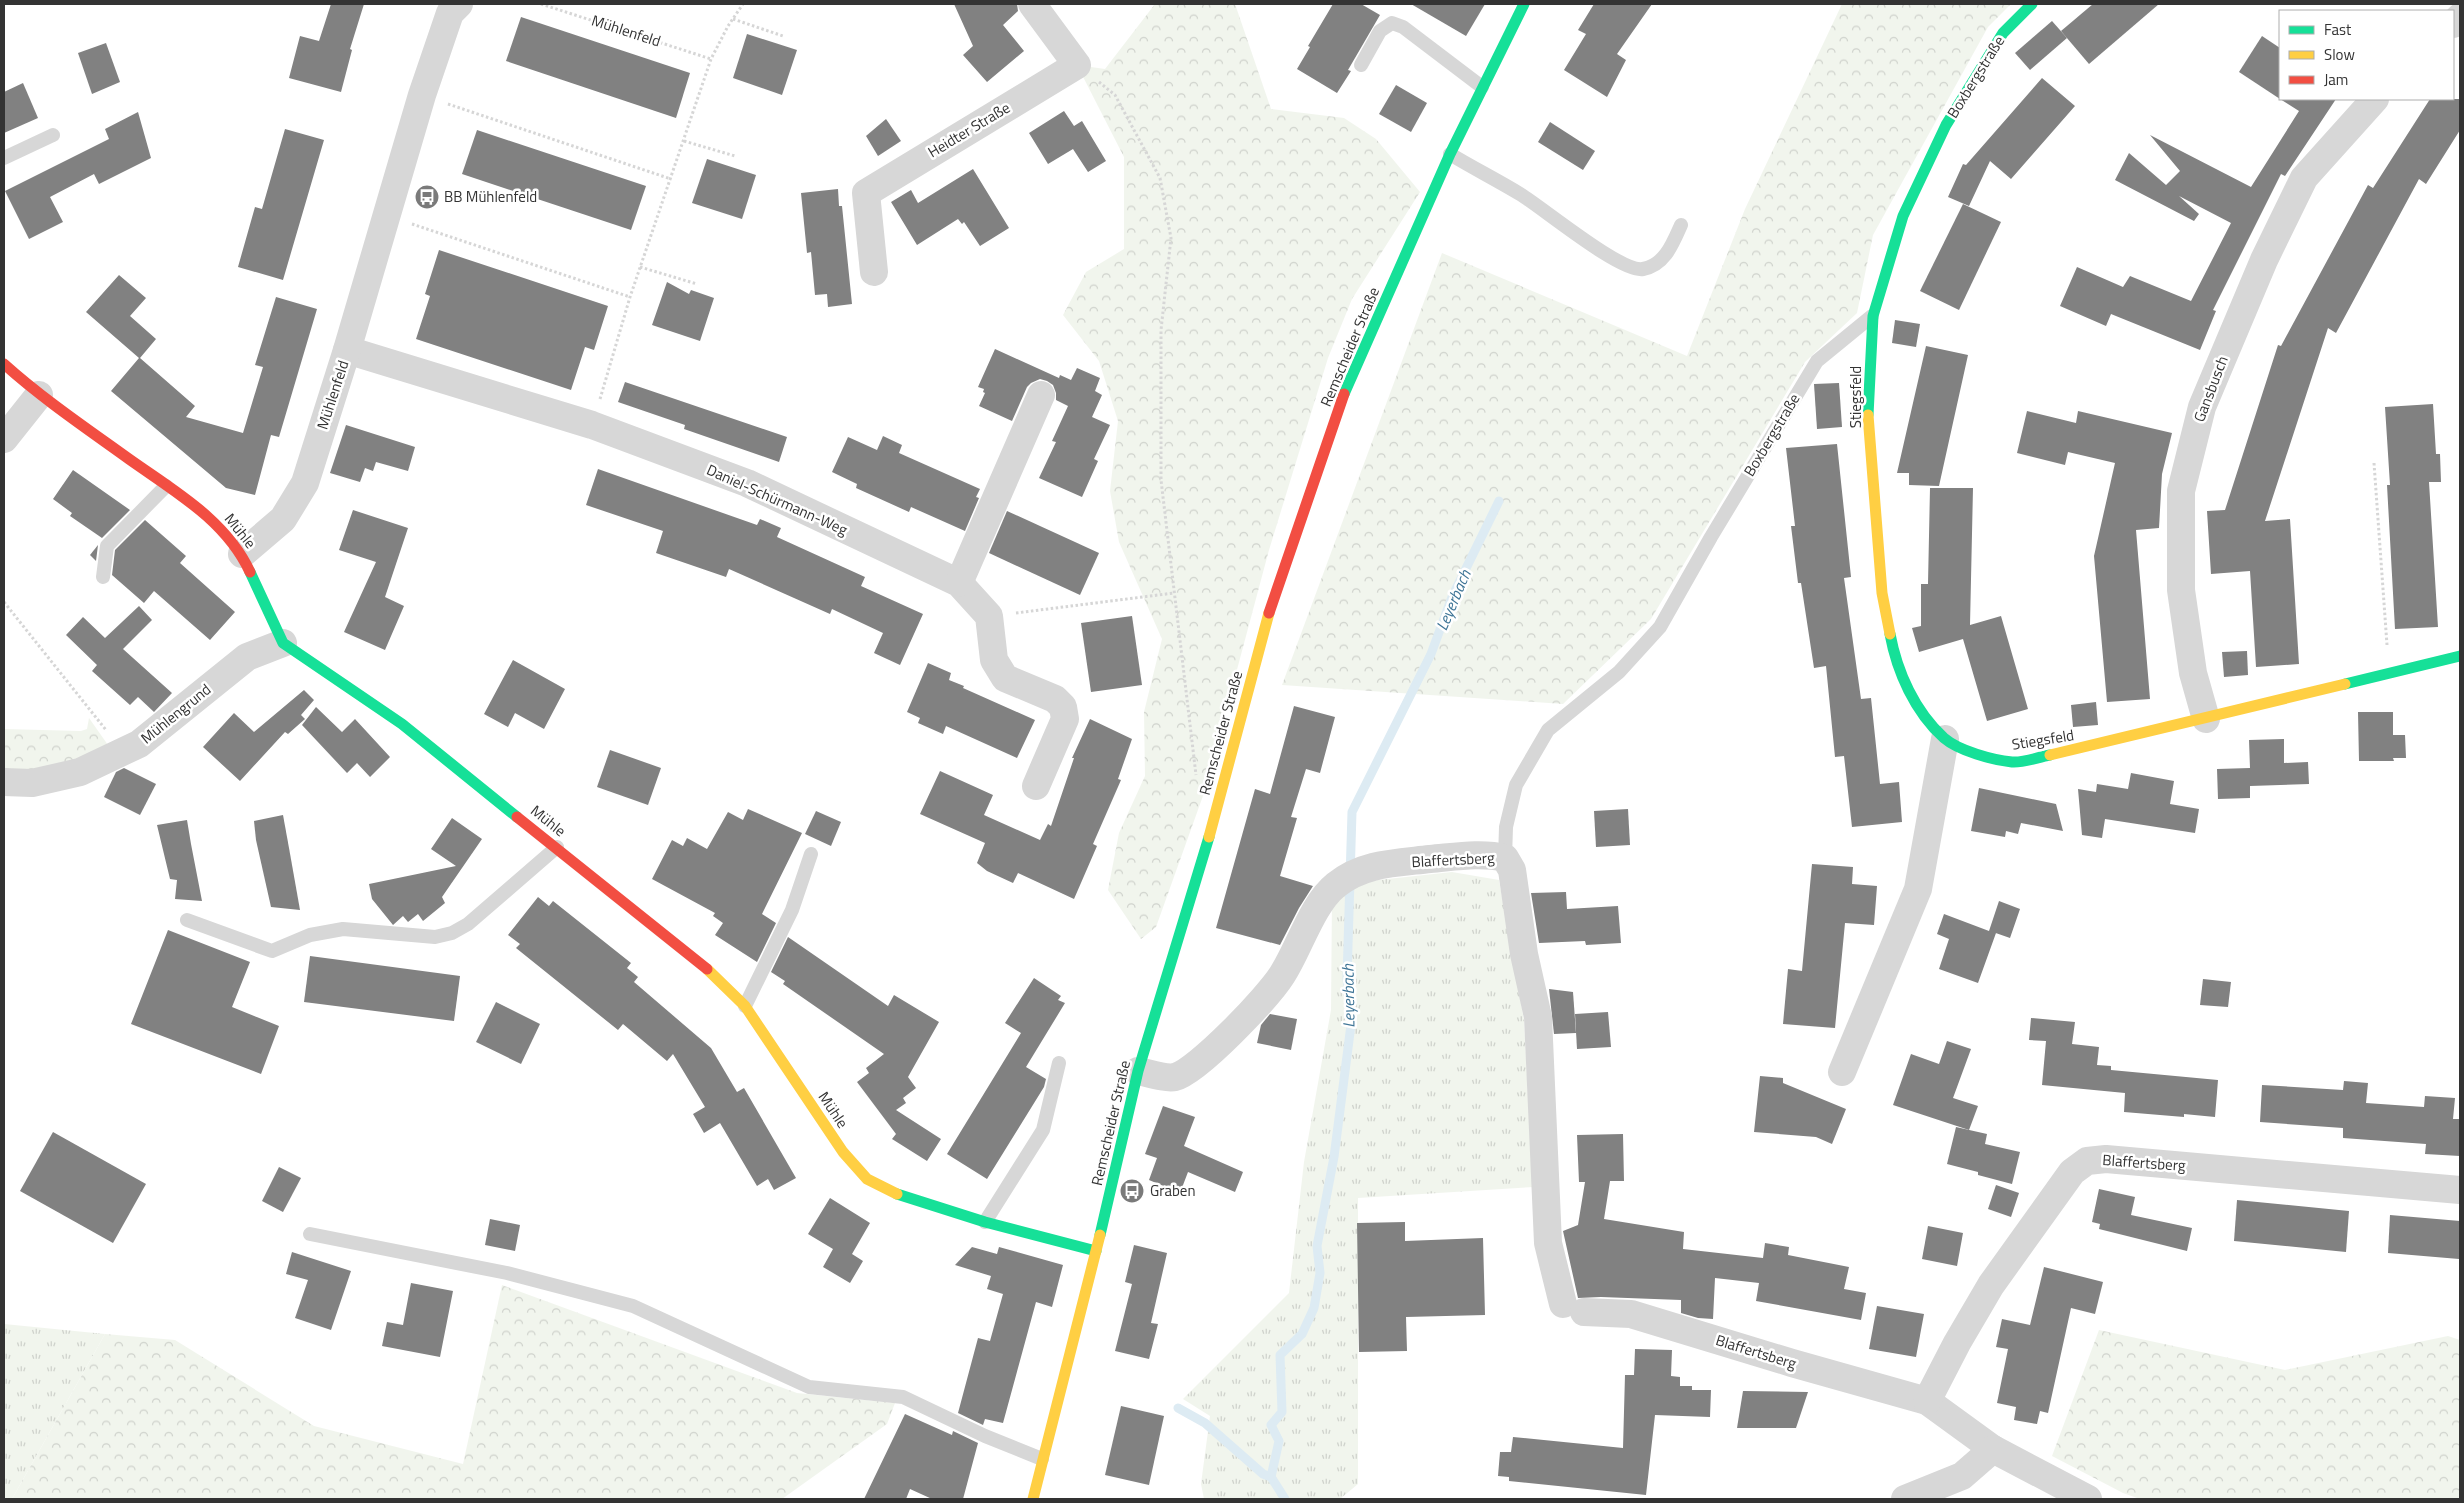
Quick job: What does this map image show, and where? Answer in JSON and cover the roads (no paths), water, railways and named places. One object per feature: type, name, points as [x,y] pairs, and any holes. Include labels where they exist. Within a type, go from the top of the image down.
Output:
[{"type":"street","name":"Mühlenfeld","points":[[242,554],[283,520],[305,483],[347,350],[422,95],[450,13],[459,4]]},
{"type":"street","name":"Heidter Straße","points":[[874,272],[866,193],[1077,64],[1032,4]]},
{"type":"street","name":"Remscheider Straße","points":[[1033,1499],[1096,1251],[1138,1071],[1220,799],[1269,612],[1344,395],[1450,154],[1524,4]]},
{"type":"street","name":"Boxbergstraße","points":[[1873,316],[1903,216],[1946,125],[2003,33],[2032,4]]},
{"type":"street","name":"Gansbusch","points":[[2206,719],[2193,673],[2181,590],[2181,491],[2202,407],[2264,260],[2304,178],[2374,100]]},
{"type":"street","name":"Stiegsfeld","points":[[1873,316],[1868,409],[1882,593],[1891,642],[1904,683],[1922,711],[1945,739],[1978,756],[2014,762],[2073,751],[2460,656]]},
{"type":"street","name":"Daniel-Schürmann-Weg","points":[[347,350],[592,425],[747,483],[959,584],[989,616],[994,660],[1005,678],[1055,699],[1063,707],[1065,719],[1036,786]]},
{"type":"street","name":"Mühle","points":[[4,364],[39,395],[207,514],[242,554],[283,643],[402,724],[719,979],[744,1006],[844,1152],[867,1179],[903,1197],[985,1222],[1096,1251]]},
{"type":"street","points":[[4,439],[39,395]]},
{"type":"street","points":[[959,584],[1040,395]]},
{"type":"street","name":"Mühlengrund","points":[[4,782],[32,783],[80,772],[123,752],[139,744],[247,657],[283,643]]},
{"type":"street","points":[[1842,1072],[1918,888],[1945,739]]},
{"type":"street","name":"Blaffertsberg","points":[[1138,1071],[1175,1077],[1192,1067],[1252,1013],[1282,976],[1324,898],[1335,886],[1362,869],[1454,857],[1495,856],[1505,858],[1512,870],[1524,954],[1538,1017],[1548,1243],[1573,1308],[1631,1314],[1792,1363],[1927,1401],[1993,1449],[2088,1499]]},
{"type":"street","name":"Blaffertsberg","points":[[1927,1401],[1957,1343],[1991,1284],[2072,1172],[2087,1161],[2106,1159],[2460,1190]]},
{"type":"street","points":[[1905,1499],[1962,1476],[1993,1449]]},
{"type":"lane","points":[[1361,65],[1380,31],[1392,23],[1403,27],[1482,87]]},
{"type":"lane","points":[[4,158],[53,134]]},
{"type":"lane","points":[[1450,154],[1521,195],[1602,251],[1632,268],[1643,269],[1653,265],[1669,252],[1681,225]]},
{"type":"lane","name":"Boxbergstraße","points":[[1505,858],[1506,827],[1516,785],[1548,730],[1619,672],[1660,627],[1711,537],[1817,361],[1873,316]]},
{"type":"lane","points":[[103,577],[107,546],[166,486]]},
{"type":"lane","points":[[187,920],[272,951],[310,935],[343,928],[435,937],[452,933],[468,924],[557,847]]},
{"type":"lane","points":[[744,1006],[792,910],[811,854]]},
{"type":"lane","points":[[985,1222],[1043,1130],[1059,1063]]},
{"type":"lane","points":[[310,1234],[507,1273],[633,1306],[809,1387],[903,1397],[985,1436],[1042,1459]]},
{"type":"waterway","name":"Leyerbach","points":[[1285,1499],[1271,1477],[1279,1441],[1271,1425],[1282,1412],[1280,1355],[1302,1334],[1314,1308],[1320,1273],[1317,1246],[1334,1157],[1352,1017],[1347,979],[1352,812],[1431,654],[1452,597],[1499,501]]},
{"type":"waterway","points":[[1178,1408],[1205,1423],[1263,1474],[1271,1477]]},
{"type":"place","name":"BB Mühlenfeld","points":[[427,197]]},
{"type":"place","name":"Graben","points":[[1132,1191]]}]
